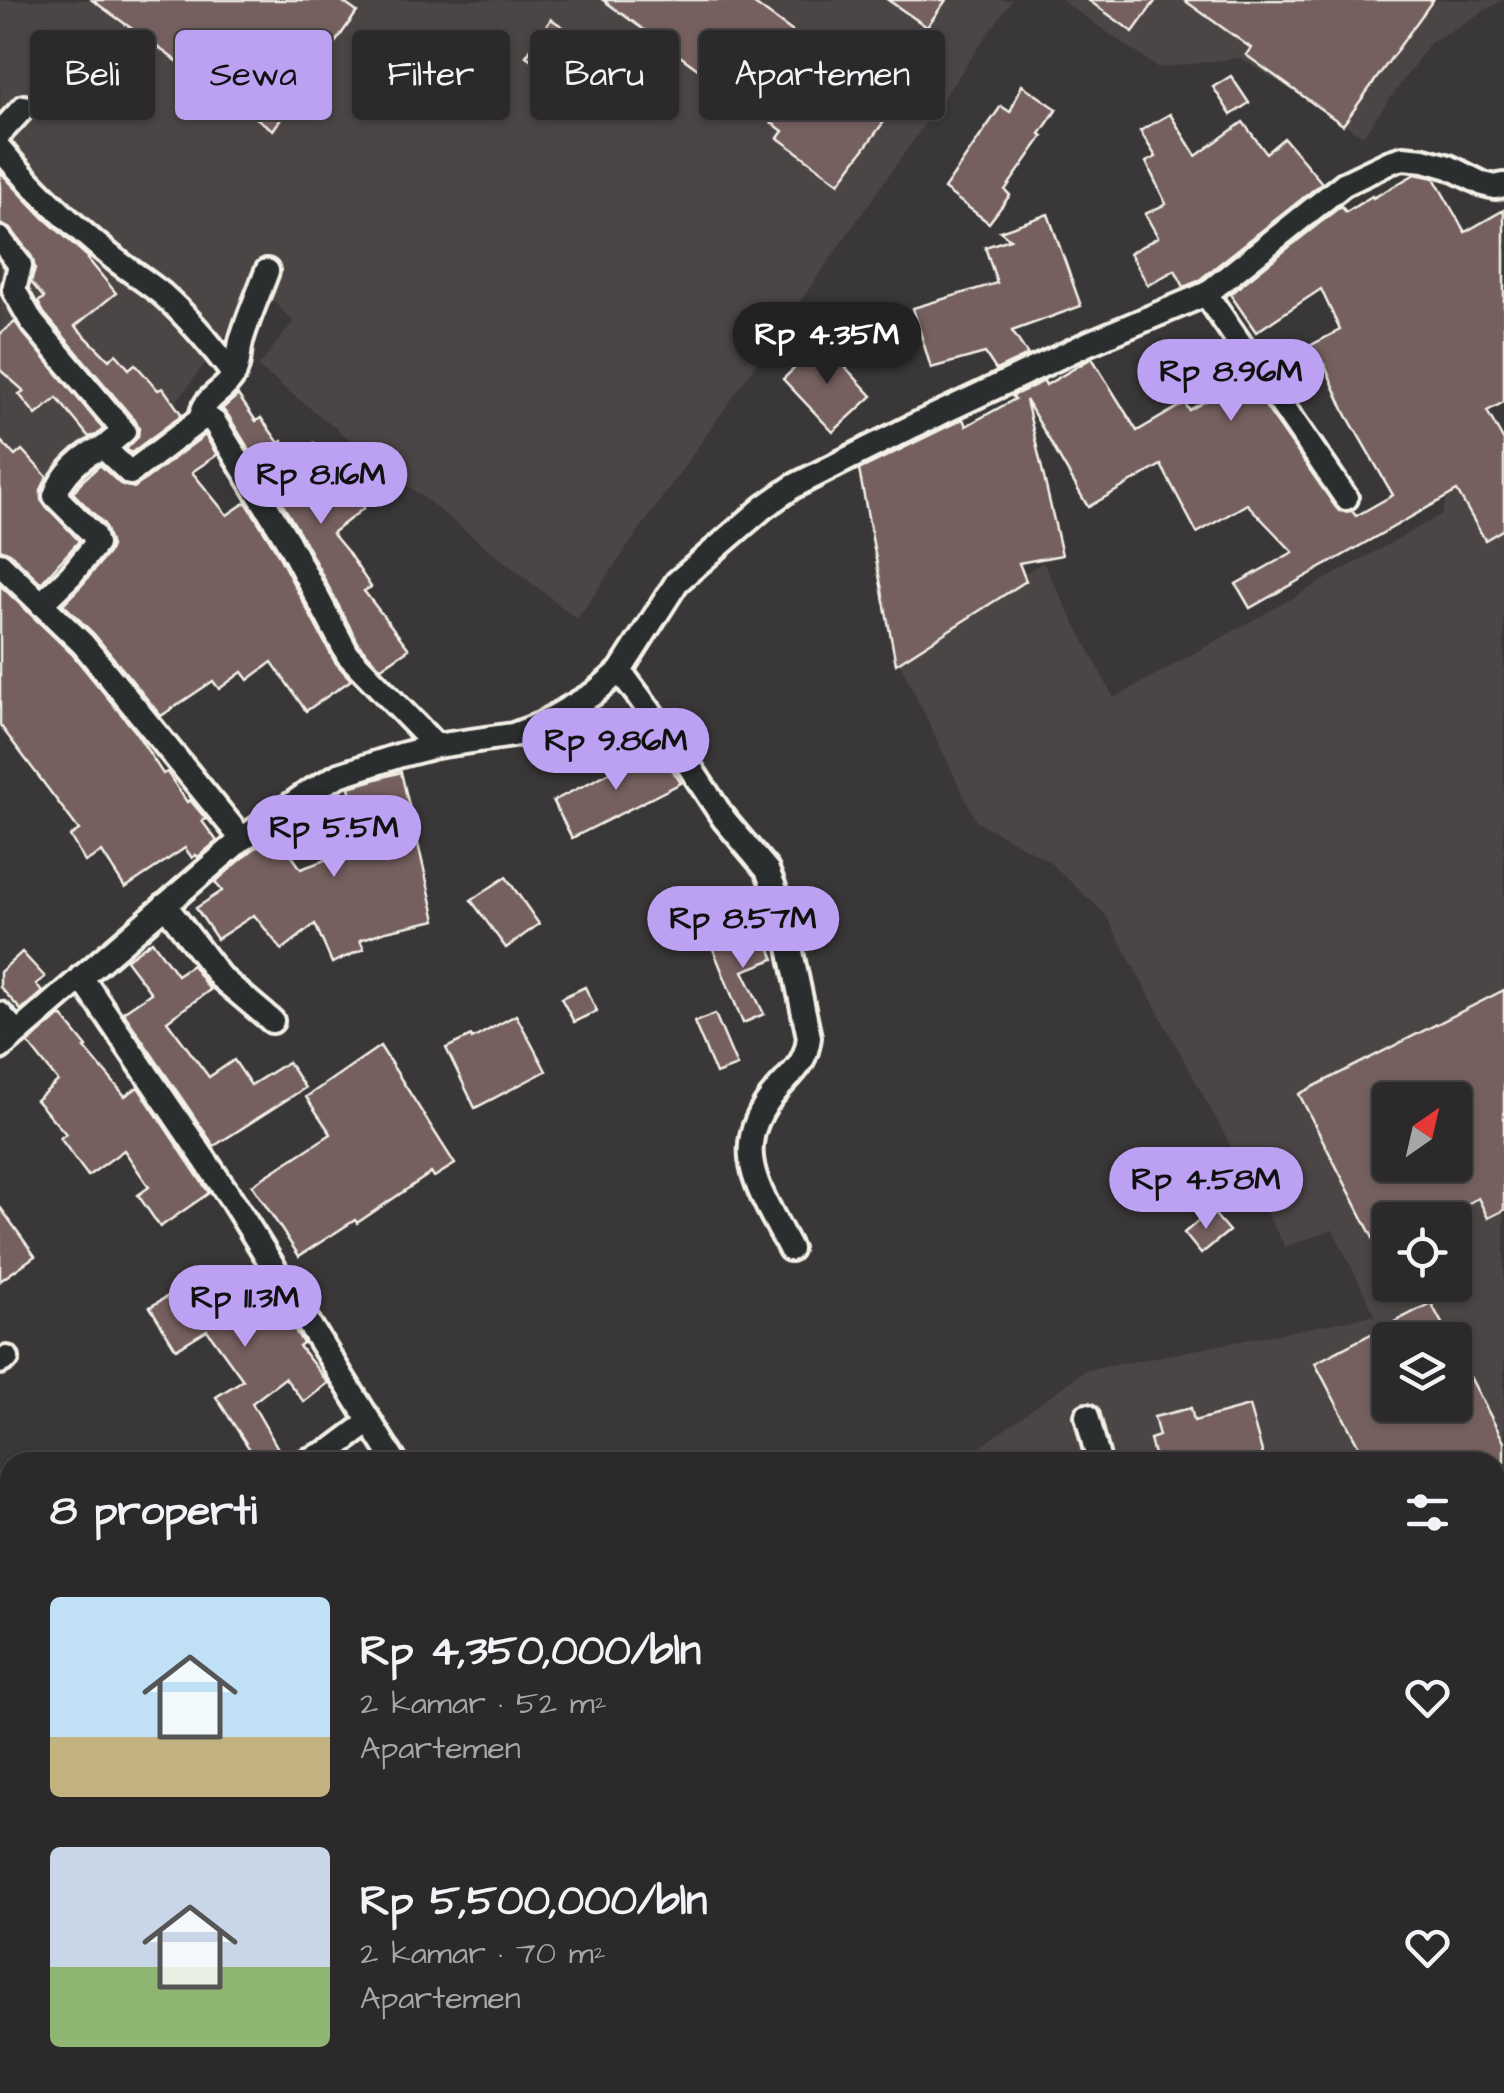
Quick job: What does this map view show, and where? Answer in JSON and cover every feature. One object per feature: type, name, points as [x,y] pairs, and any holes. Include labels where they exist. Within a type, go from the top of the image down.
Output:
[{"type":"street","points":[[0,133],[24,107]]},
{"type":"street","points":[[0,149],[31,186],[72,224],[162,294],[234,375]]},
{"type":"street","points":[[0,1014],[8,1040],[242,839],[339,775],[436,746],[513,735],[542,724],[593,694],[620,671],[677,582],[794,486],[1088,343],[1206,294],[1344,184],[1390,162],[1403,158],[1424,160],[1483,184],[1504,185]]},
{"type":"street","points":[[0,239],[20,265],[14,290],[32,322],[124,431],[104,448],[91,452],[58,486],[55,496],[93,534],[96,544],[42,604]]},
{"type":"street","points":[[202,419],[206,401],[234,375],[240,342],[267,271]]},
{"type":"street","points":[[1206,294],[1346,498]]},
{"type":"street","points":[[104,448],[130,473],[202,419],[215,422],[286,540],[348,656],[436,746]]},
{"type":"street","points":[[0,564],[83,644],[242,839]]},
{"type":"street","points":[[620,671],[724,820],[767,870],[781,904],[809,1037],[807,1054],[755,1123],[749,1154],[758,1188],[790,1249]]},
{"type":"street","points":[[165,905],[220,977],[272,1021]]},
{"type":"street","points":[[81,977],[230,1197],[388,1452]]},
{"type":"street","points":[[1088,1416],[1097,1452]]},
{"type":"street","points":[[327,1452],[368,1422]]},
{"type":"shaded area","points":[[0,0],[1012,0],[945,95],[945,30],[699,30],[699,120],[928,120],[577,619],[258,367],[293,322],[261,288],[0,640]]},
{"type":"shaded area","points":[[1061,0],[1503,0],[1430,43],[1363,136],[1240,58],[1158,68]]},
{"type":"shaded area","points":[[1504,466],[1504,1452],[974,1452],[1084,1371],[1375,1315],[1333,1230],[1285,1247],[1105,914],[1047,860],[976,821],[894,651],[1043,562],[1114,698],[1442,514],[1447,496]]},
{"type":"building","points":[[92,0],[340,0],[357,12],[332,47],[332,30],[175,30],[175,60],[155,45],[155,30],[134,30]]},
{"type":"building","points":[[603,0],[749,0],[790,30],[699,30],[699,70],[679,55],[679,30],[644,30]]},
{"type":"building","points":[[888,0],[946,0],[927,27]]},
{"type":"building","points":[[1088,0],[1156,0],[1133,32]]},
{"type":"building","points":[[1184,0],[1433,0],[1343,125],[1246,55],[1251,48]]},
{"type":"building","points":[[551,19],[568,30],[544,30]]},
{"type":"building","points":[[1231,76],[1249,103],[1231,115],[1213,87]]},
{"type":"building","points":[[1022,85],[1057,109],[1005,190],[1010,195],[989,223],[944,189],[1001,106],[1010,112]]},
{"type":"building","points":[[1170,114],[1196,156],[1243,122],[1266,153],[1284,138],[1322,183],[1198,281],[1184,287],[1175,270],[1148,285],[1130,253],[1158,237],[1145,214],[1166,204],[1146,162],[1156,157],[1140,131]]},
{"type":"building","points":[[259,120],[280,120],[273,130]]},
{"type":"building","points":[[768,120],[885,120],[839,183],[778,138],[783,131]]},
{"type":"building","points":[[0,172],[89,258],[116,293],[75,326],[109,360],[116,354],[129,369],[135,364],[158,390],[163,388],[182,415],[131,453],[126,449],[138,437],[136,422],[44,313],[38,302],[44,298],[31,282],[35,268],[32,257],[12,230],[0,224]]},
{"type":"building","points":[[1415,174],[1434,178],[1465,232],[1504,210],[1504,402],[1487,411],[1504,441],[1504,529],[1485,540],[1457,491],[1250,608],[1236,584],[1293,552],[1247,504],[1197,533],[1161,465],[1088,507],[1026,400],[1062,555],[1019,563],[1026,581],[896,664],[859,470],[963,419],[966,426],[1015,399],[1012,396],[1044,381],[1046,385],[1092,358],[1137,431],[1185,403],[1189,410],[1246,379],[1339,511],[1352,511],[1356,516],[1393,495],[1346,414],[1324,364],[1286,384],[1273,365],[1340,330],[1321,289],[1256,332],[1230,294],[1341,206],[1346,212]]},
{"type":"building","points":[[1048,214],[1081,306],[1012,331],[1028,355],[996,370],[985,353],[931,368],[913,308],[997,283],[985,247],[1010,239],[1000,231]]},
{"type":"building","points":[[15,322],[103,429],[97,435],[89,437],[57,398],[36,415],[19,394],[24,391],[0,370],[0,334]]},
{"type":"building","points":[[822,342],[872,396],[833,432],[783,379]]},
{"type":"building","points":[[238,395],[256,421],[261,418],[294,458],[314,443],[364,508],[332,533],[371,587],[364,591],[409,649],[381,668],[360,646],[300,533],[222,409]]},
{"type":"building","points":[[205,435],[217,455],[192,472],[227,515],[246,502],[335,662],[351,680],[306,711],[272,662],[248,680],[242,672],[219,689],[213,681],[161,716],[94,634],[63,604],[111,546],[104,524],[73,493],[80,483],[100,465],[120,484],[134,488]]},
{"type":"building","points":[[0,440],[15,456],[22,450],[47,477],[41,500],[79,541],[41,583],[10,553],[0,549]]},
{"type":"building","points":[[0,585],[72,654],[135,731],[163,774],[167,772],[187,802],[190,800],[206,819],[202,821],[217,841],[198,857],[192,858],[185,848],[125,888],[102,852],[85,862],[70,836],[79,830],[0,725]]},
{"type":"building","points":[[658,748],[681,783],[572,838],[553,801]]},
{"type":"building","points":[[401,772],[436,920],[360,940],[364,949],[332,963],[315,924],[282,950],[254,915],[217,939],[196,908],[222,891],[215,882],[277,834],[301,869],[336,856],[330,837],[359,828],[349,787]]},
{"type":"building","points":[[506,877],[539,924],[506,948],[471,900]]},
{"type":"building","points":[[763,932],[774,959],[743,971],[764,1014],[743,1023],[713,949]]},
{"type":"building","points":[[152,941],[177,975],[192,965],[210,990],[167,1021],[209,1077],[234,1060],[251,1085],[288,1062],[305,1088],[214,1146],[123,1012],[151,993],[126,960]]},
{"type":"building","points":[[22,952],[45,977],[36,984],[42,992],[21,1010],[0,987],[0,972]]},
{"type":"building","points":[[585,987],[597,1011],[574,1022],[561,998]]},
{"type":"building","points":[[1504,990],[1504,1210],[1488,1218],[1478,1198],[1470,1202],[1372,1202],[1372,1236],[1299,1094]]},
{"type":"building","points":[[715,1014],[737,1066],[716,1074],[694,1022]]},
{"type":"building","points":[[61,1015],[125,1096],[138,1087],[209,1193],[160,1227],[138,1195],[149,1187],[124,1150],[88,1176],[60,1138],[66,1134],[36,1100],[58,1081],[28,1043]]},
{"type":"building","points":[[516,1015],[546,1071],[475,1108],[446,1048]]},
{"type":"building","points":[[380,1046],[455,1164],[434,1177],[431,1173],[299,1256],[252,1185],[331,1134],[306,1097]]},
{"type":"building","points":[[0,1207],[35,1256],[0,1281]]},
{"type":"building","points":[[1211,1210],[1229,1231],[1201,1254],[1184,1233]]},
{"type":"building","points":[[257,1269],[303,1343],[299,1346],[328,1383],[304,1402],[285,1378],[252,1403],[280,1452],[252,1452],[216,1397],[243,1380],[207,1330],[176,1349],[150,1307],[188,1284],[202,1307]]},
{"type":"building","points":[[1431,1303],[1441,1322],[1394,1322]]},
{"type":"building","points":[[1372,1334],[1372,1422],[1472,1422],[1472,1381],[1504,1442],[1504,1452],[1362,1452],[1315,1363]]},
{"type":"building","points":[[1249,1406],[1262,1452],[1153,1452],[1150,1439],[1159,1436],[1154,1417],[1191,1408],[1194,1421]]}]
